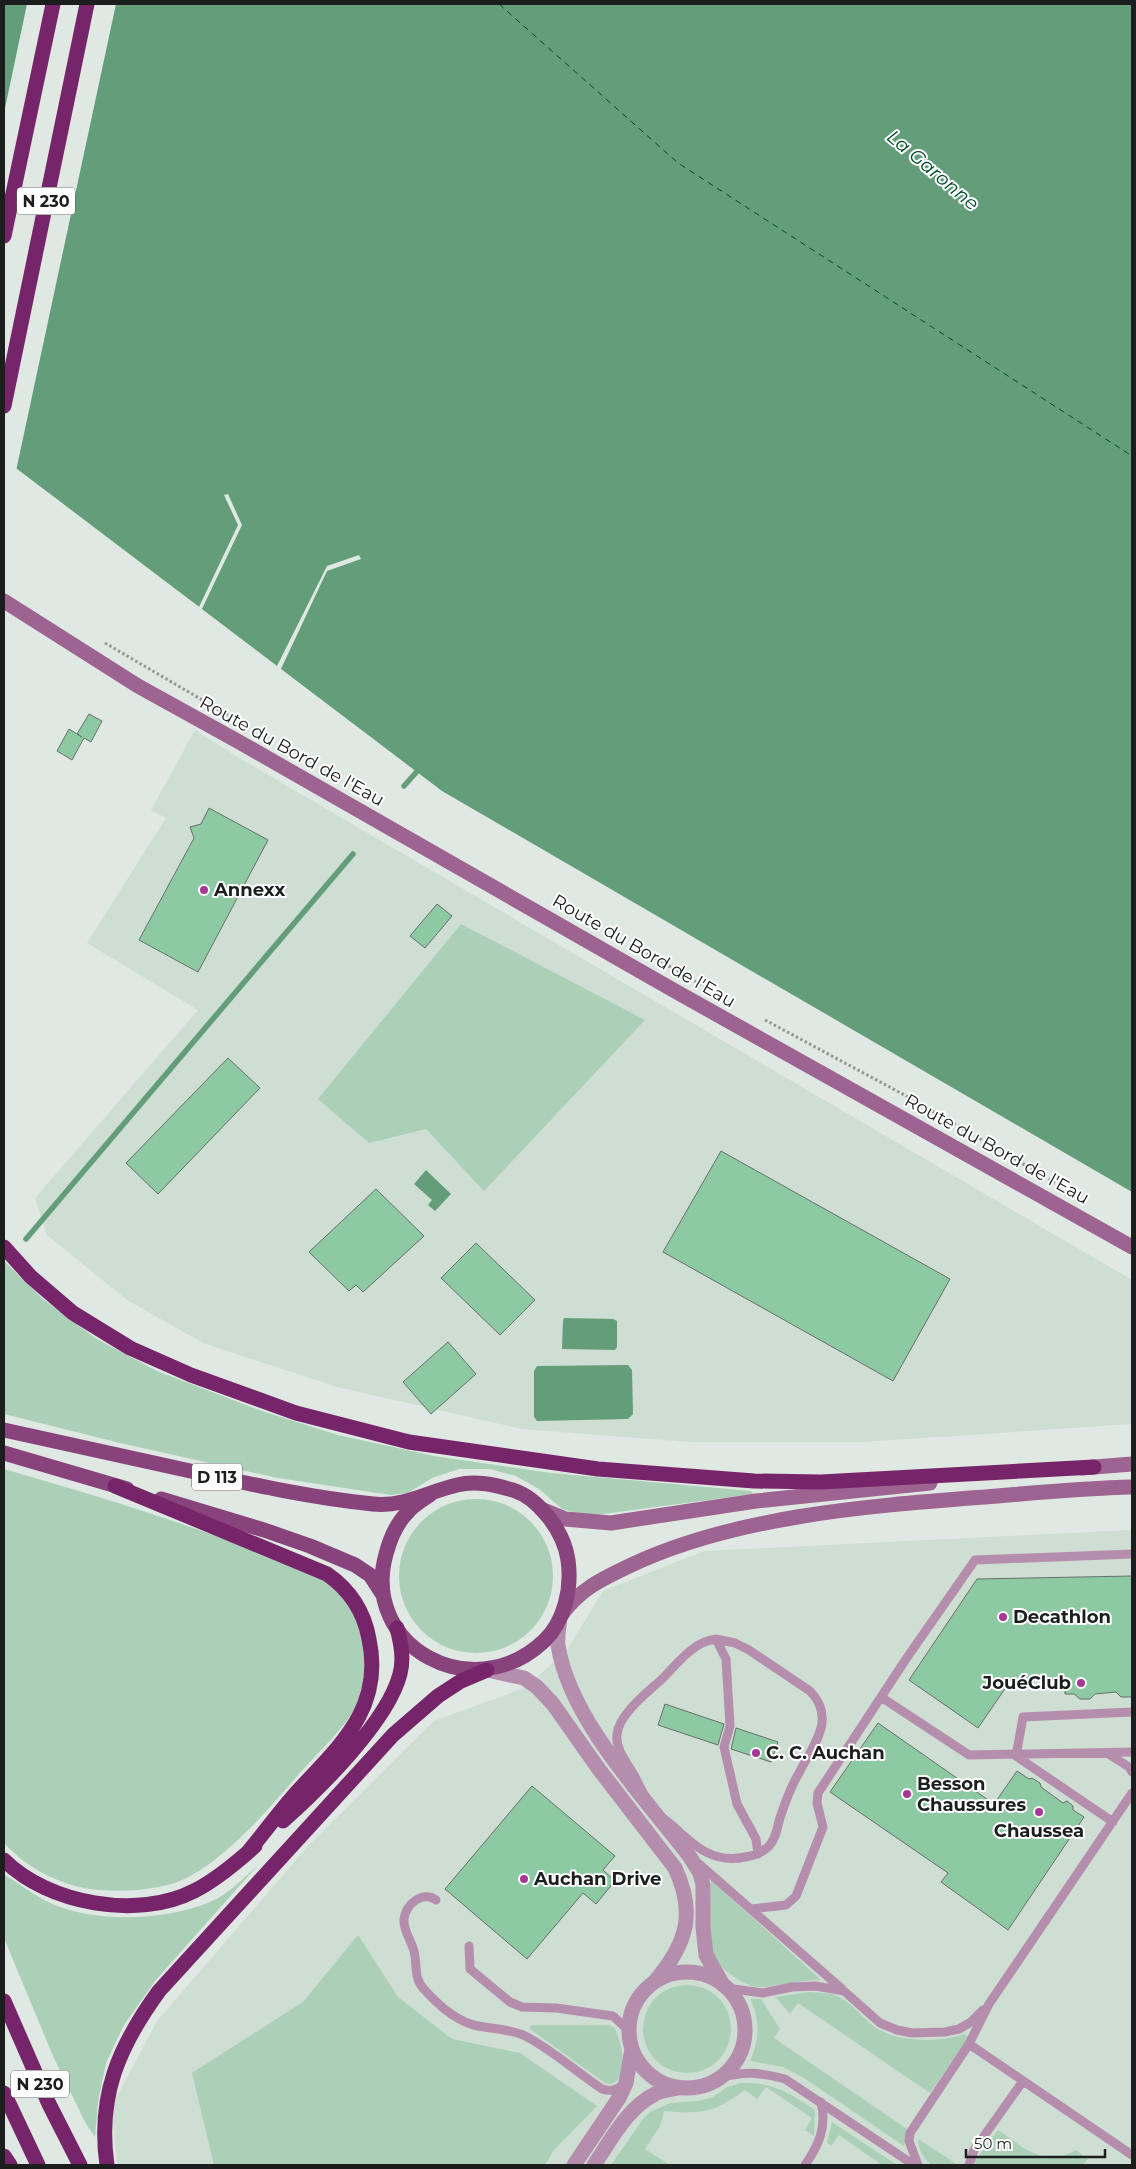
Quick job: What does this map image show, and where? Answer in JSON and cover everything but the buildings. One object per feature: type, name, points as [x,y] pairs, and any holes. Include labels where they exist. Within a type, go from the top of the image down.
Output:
[{"type":"highway","name":"N 230","points":[[4,236],[53,4]]},
{"type":"highway","name":"N 230","points":[[4,406],[88,4]]},
{"type":"highway","points":[[4,1247],[31,1277],[73,1313],[130,1348],[190,1375],[296,1413],[409,1442],[598,1470],[754,1481],[821,1482],[1094,1467]]},
{"type":"highway","points":[[115,1486],[327,1574],[342,1585],[357,1603],[367,1625],[373,1667],[371,1687],[364,1709],[347,1737],[294,1796],[248,1852]]},
{"type":"highway","points":[[4,1860],[29,1879],[60,1894],[91,1903],[129,1906],[166,1901],[192,1892],[218,1877],[303,1803],[378,1719],[392,1696],[400,1673],[402,1651],[397,1628]]},
{"type":"highway","points":[[107,2165],[106,2110],[117,2061],[137,2022],[159,1991],[393,1736],[438,1696],[461,1682],[487,1670]]},
{"type":"highway","name":"N 230","points":[[4,2001],[49,2104],[80,2165]]},
{"type":"highway","name":"N 230","points":[[4,2093],[38,2165]]},
{"type":"highway","points":[[4,2156],[10,2165]]},
{"type":"main road","name":"D 113","points":[[4,1430],[280,1491],[318,1497],[375,1504],[399,1504],[431,1494]]},
{"type":"main road","name":"D 113","points":[[4,1453],[264,1530],[310,1546],[355,1565],[370,1575],[384,1597]]},
{"type":"main road","points":[[489,1483],[517,1492],[541,1509],[559,1531],[568,1558],[569,1587],[561,1616],[550,1635],[532,1652],[511,1664],[487,1670],[461,1670],[436,1662],[414,1648],[397,1628],[389,1613],[384,1597],[382,1567],[390,1537],[407,1512],[431,1494],[459,1484],[489,1483]]},
{"type":"street","name":"Route du Bord de l'Eau","points":[[4,601],[138,686],[668,987],[1132,1247]]},
{"type":"street","points":[[541,1509],[565,1519],[611,1523],[824,1493],[1132,1464]]},
{"type":"street","points":[[594,2165],[623,2122],[639,2104],[656,2093],[681,2087],[700,2086],[718,2078],[731,2067],[740,2052],[744,2035],[744,2018],[738,2002],[725,1986],[706,1954],[703,1928],[703,1885],[700,1874],[690,1857],[653,1808],[613,1759],[584,1714],[563,1667],[558,1643],[561,1616],[581,1592],[600,1580],[646,1557],[679,1544],[731,1530],[833,1512],[894,1504],[1132,1487]]},
{"type":"street","points":[[487,1670],[524,1678],[548,1698],[570,1726],[598,1768],[675,1868],[682,1883],[686,1904],[685,1928],[682,1942],[673,1961],[641,1994],[632,2012],[629,2031],[632,2049],[640,2064],[651,2076],[665,2083],[681,2087]]},
{"type":"street","points":[[656,1980],[674,1973],[693,1972],[712,1977],[725,1986]]},
{"type":"street","points":[[574,2165],[609,2113],[626,2083],[632,2049]]},
{"type":"lane","points":[[751,1909],[780,1906],[792,1901],[802,1884],[823,1827],[817,1803],[818,1793],[881,1696],[975,1560],[1132,1554]]},
{"type":"lane","points":[[716,1639],[726,1659],[730,1726],[724,1747],[737,1804],[756,1839],[758,1854]]},
{"type":"lane","points":[[716,1639],[735,1643],[749,1650],[803,1686],[818,1700],[823,1722],[820,1733],[792,1785],[771,1845],[758,1854],[729,1860],[716,1857],[691,1844],[653,1808],[622,1756],[617,1742],[617,1732],[631,1708],[690,1652],[707,1640],[716,1639]]},
{"type":"lane","points":[[881,1696],[968,1755],[1016,1756],[1132,1752]]},
{"type":"lane","points":[[1016,1756],[1023,1717],[1132,1712]]},
{"type":"lane","points":[[1107,1752],[1129,1767],[1132,1772]]},
{"type":"lane","points":[[1016,1756],[1113,1822]]},
{"type":"lane","points":[[916,2165],[909,2141],[910,2132],[969,2044],[989,2004],[1132,1793]]},
{"type":"lane","points":[[690,1857],[880,2022],[897,2030],[945,2032],[959,2029],[971,2022],[989,2004]]},
{"type":"lane","points":[[436,1900],[431,1896],[417,1899],[407,1910],[404,1920],[407,1935],[414,1949],[417,1978],[424,1990],[448,2012],[463,2021],[478,2026],[512,2031],[532,2040],[602,2089],[609,2091],[618,2089],[626,2083]]},
{"type":"lane","points":[[469,1946],[470,1969],[510,2002],[522,2007],[556,2008],[613,2016],[629,2031]]},
{"type":"lane","points":[[725,1986],[762,1993],[792,1987],[816,1986],[844,1991]]},
{"type":"lane","points":[[969,2044],[1132,2155]]},
{"type":"lane","points":[[718,2078],[742,2072],[765,2074],[785,2079],[916,2165]]},
{"type":"lane","points":[[969,2165],[974,2150],[1023,2081]]},
{"type":"lane","points":[[805,2165],[818,2146],[824,2126],[822,2102]]},
{"type":"path","points":[[104,642],[234,718]]},
{"type":"path","points":[[626,942],[712,990]]},
{"type":"path","points":[[761,1018],[910,1098],[1081,1197]]},
{"type":"shaded area","points":[[195,730],[234,755],[1132,1280],[1132,1424],[863,1442],[691,1442],[522,1429],[337,1387],[203,1343],[127,1300],[47,1235],[35,1198],[198,1010],[87,943],[166,818],[151,810]]},
{"type":"shaded area","points":[[461,924],[645,1020],[484,1191],[426,1129],[369,1143],[318,1099]]},
{"type":"shaded area","points":[[4,1261],[43,1299],[95,1338],[157,1371],[262,1411],[338,1435],[434,1456],[551,1473],[751,1491],[753,1494],[596,1515],[576,1513],[562,1509],[539,1489],[516,1476],[490,1469],[459,1469],[432,1478],[408,1493],[391,1495],[278,1478],[120,1443],[4,1414]]},
{"type":"shaded area","points":[[4,1469],[173,1521],[319,1577],[332,1583],[342,1593],[351,1605],[358,1620],[365,1653],[366,1669],[364,1684],[355,1708],[332,1738],[242,1836],[209,1864],[175,1883],[129,1891],[88,1889],[74,1886],[36,1869],[4,1843]]},
{"type":"shaded area","points":[[476,1499],[505,1505],[519,1512],[530,1522],[540,1533],[547,1547],[553,1576],[547,1605],[540,1619],[530,1630],[519,1640],[505,1647],[476,1653],[447,1647],[433,1640],[422,1630],[412,1619],[405,1605],[399,1576],[405,1547],[412,1533],[422,1522],[433,1512],[447,1505]]},
{"type":"shaded area","points":[[1132,1530],[1132,2165],[117,2165],[112,2106],[157,2021],[309,1845],[434,1721],[524,1688],[565,1653],[603,1591],[704,1551]]},
{"type":"shaded area","points":[[258,1865],[155,1981],[124,2025],[106,2063],[98,2102],[95,2137],[86,2124],[53,2056],[4,1938],[4,1874],[40,1898],[64,1908],[84,1914],[128,1917],[171,1913],[210,1902],[230,1890]]},
{"type":"shaded area","points":[[711,1880],[821,1980],[756,1987],[743,1982],[722,1968],[711,1946]]},
{"type":"shaded area","points":[[358,1935],[398,1997],[452,2039],[520,2053],[597,2106],[554,2150],[545,2165],[214,2165],[192,2073],[303,2002]]},
{"type":"shaded area","points":[[687,1985],[704,1989],[718,1998],[727,2012],[731,2029],[727,2046],[718,2060],[704,2069],[687,2073],[670,2069],[656,2060],[647,2046],[643,2029],[647,2012],[656,1998],[670,1989]]},
{"type":"shaded area","points":[[809,1992],[836,1995],[878,2029],[898,2037],[933,2040],[965,2034],[969,2037],[930,2093],[798,2003],[790,2014],[775,1997]]},
{"type":"shaded area","points":[[750,1999],[761,1999],[780,2029],[774,2038],[907,2129],[904,2146],[804,2078],[783,2067],[750,2061],[758,2030],[754,2006]]},
{"type":"shaded area","points":[[609,2025],[615,2028],[623,2058],[623,2066],[618,2080],[612,2084],[605,2083],[530,2029],[530,2026]]},
{"type":"shaded area","points":[[741,2083],[762,2084],[772,2087],[797,2098],[815,2110],[814,2136],[805,2130],[812,2118],[766,2087],[757,2099],[745,2090],[716,2108],[698,2112],[664,2111],[660,2126],[645,2149],[670,2165],[611,2165],[650,2112],[670,2103],[699,2101],[713,2097],[727,2087]]},
{"type":"shaded area","points":[[832,2122],[897,2165],[882,2165],[839,2135],[831,2146],[827,2143]]},
{"type":"shaded area","points":[[998,2130],[1025,2149],[1044,2157],[1065,2155],[1076,2150],[1088,2159],[1083,2165],[976,2165],[975,2161]]},
{"type":"shaded area","points":[[918,2139],[958,2165],[931,2165],[922,2154]]},
{"type":"water","name":"La Garonne","points":[[4,4],[1132,4],[1132,1192],[442,791],[4,459]]},
{"type":"water","points":[[426,1170],[451,1194],[435,1211],[428,1205],[432,1200],[414,1184]]},
{"type":"water","points":[[564,1318],[613,1319],[617,1321],[617,1347],[615,1350],[562,1349]]},
{"type":"water","points":[[628,1365],[632,1370],[633,1414],[628,1419],[537,1421],[534,1417],[534,1371],[537,1366]]},
{"type":"pier","points":[[27,4],[116,4],[16,471],[4,462],[4,113]]},
{"type":"pier","points":[[228,494],[242,525],[201,611],[198,609],[238,525],[224,495]]},
{"type":"pier","points":[[359,555],[361,559],[327,571],[280,671],[276,668],[327,566]]},
{"type":"waterway","points":[[404,786],[421,767]]},
{"type":"waterway","points":[[26,1239],[353,854]]},
{"type":"ferry route","points":[[499,4],[678,163],[1132,456]]},
{"type":"place","name":"Annexx","points":[[204,890]]},
{"type":"place","name":"Decathlon","points":[[1003,1617]]},
{"type":"place","name":"JouéClub","points":[[1081,1683]]},
{"type":"place","name":"C. C. Auchan","points":[[756,1753]]},
{"type":"place","name":"Besson Chaussures","points":[[907,1794]]},
{"type":"place","name":"Chaussea","points":[[1039,1812]]},
{"type":"place","name":"Auchan Drive","points":[[524,1879]]}]
